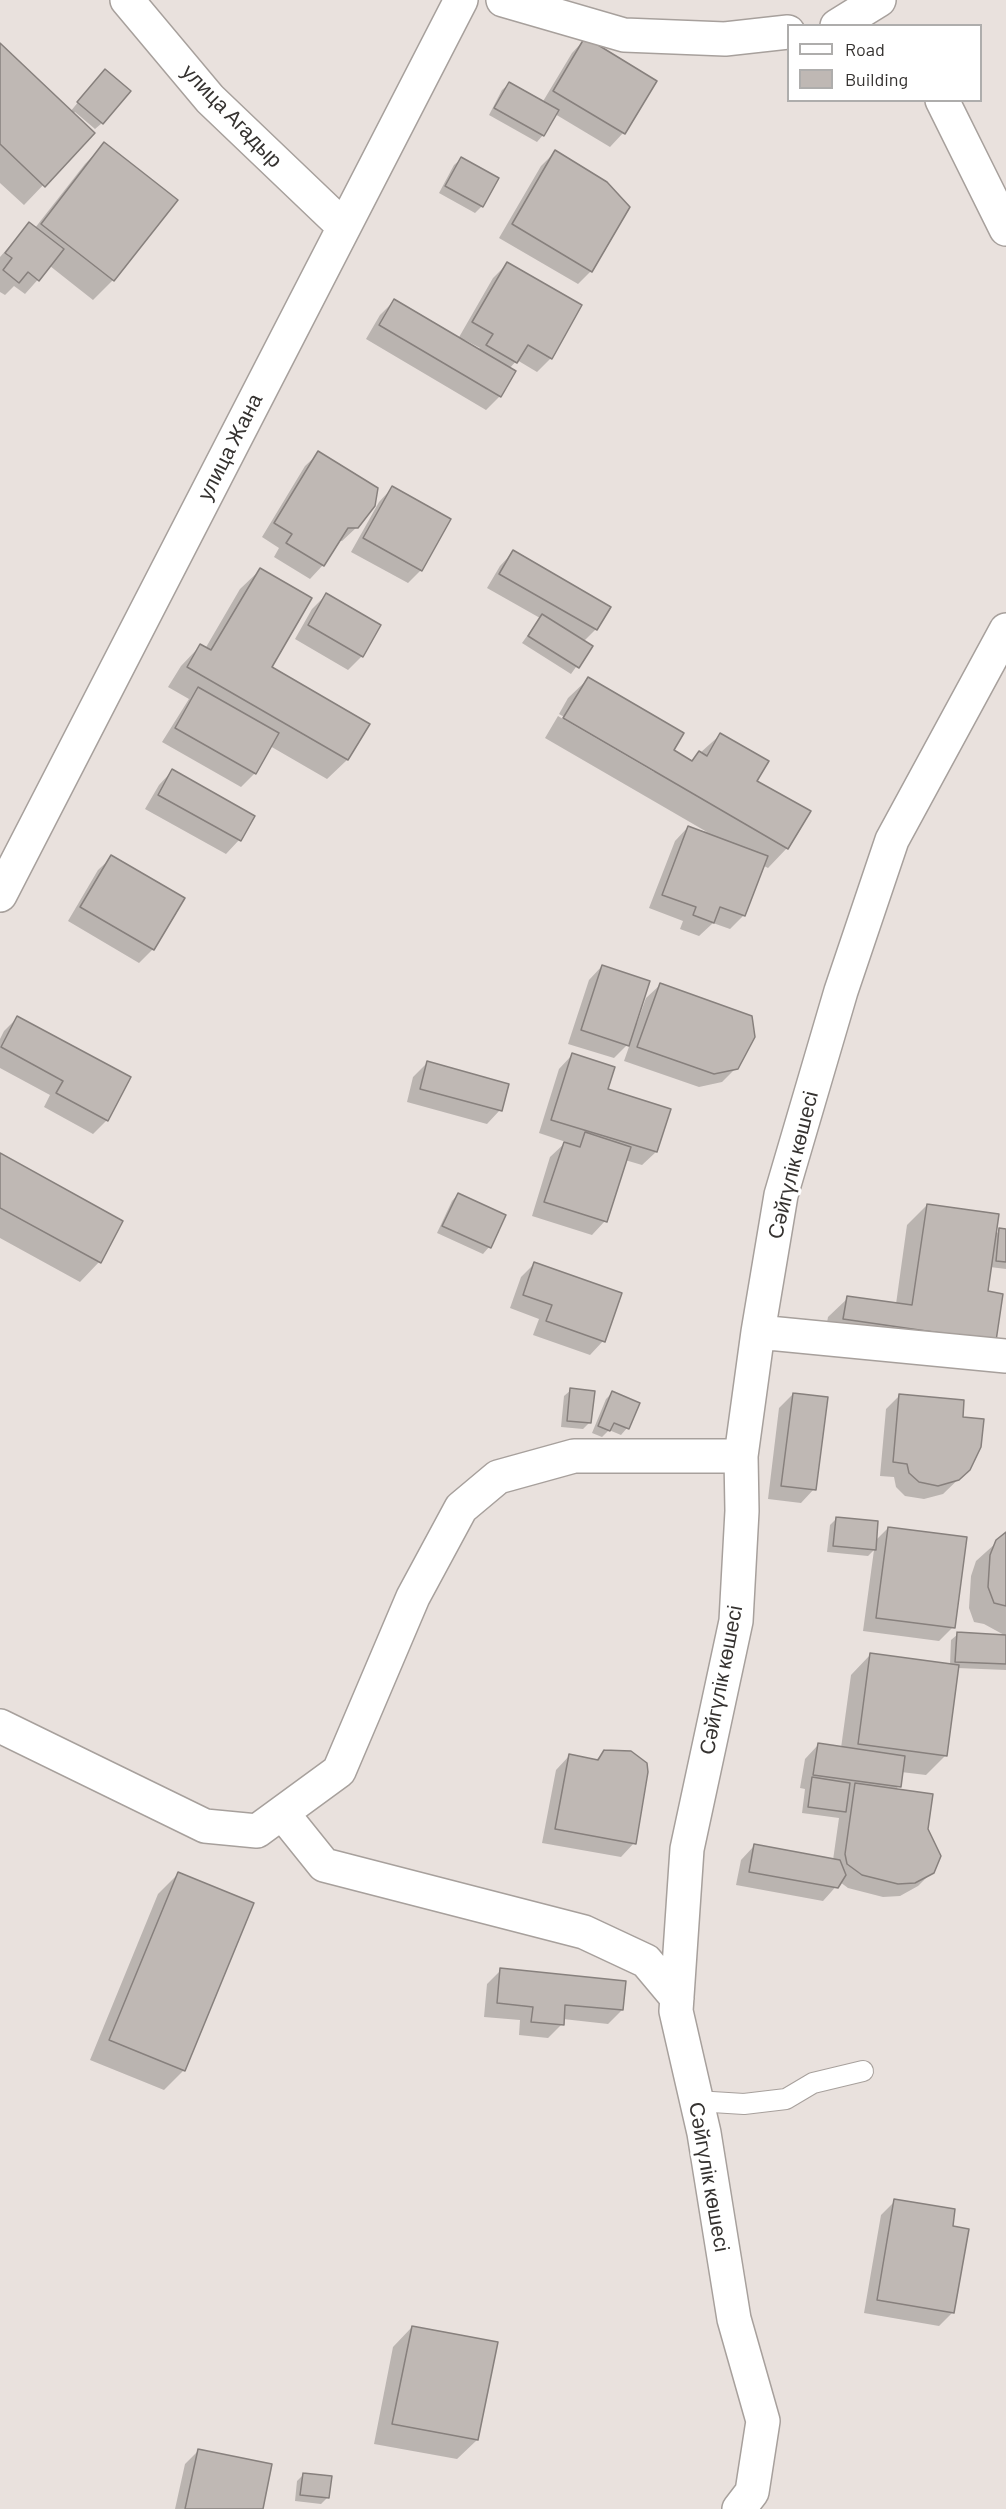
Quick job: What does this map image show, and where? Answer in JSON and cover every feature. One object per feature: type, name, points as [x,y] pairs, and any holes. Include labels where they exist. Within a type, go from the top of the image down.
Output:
[{"type":"street","name":"улица Агадыр","points":[[127,0],[210,99],[344,227]]},
{"type":"street","name":"улица Жана","points":[[0,895],[461,0]]},
{"type":"street","points":[[503,0],[624,35],[724,39],[787,32]]},
{"type":"street","points":[[840,24],[879,0]]},
{"type":"street","points":[[943,102],[1006,229]]},
{"type":"street","name":"Сәйгүлік көшесі","points":[[745,2500],[763,2421],[734,2319],[704,2133],[676,2011],[687,1850],[736,1621],[742,1511],[741,1456],[758,1332],[781,1195],[841,991],[892,840],[1006,630]]},
{"type":"street","points":[[758,1332],[1006,1356]]},
{"type":"street","points":[[0,1725],[205,1827],[257,1831],[339,1771],[413,1597],[461,1508],[498,1477],[574,1456],[741,1456]]},
{"type":"street","points":[[283,1814],[324,1865],[584,1932],[646,1961],[677,1998]]},
{"type":"lane","points":[[696,2101],[744,2104],[786,2099],[813,2083],[863,2071]]},
{"type":"building","points":[[585,37],[657,81],[625,134],[553,91]]},
{"type":"building","points":[[0,43],[95,133],[45,187],[0,144]]},
{"type":"building","points":[[105,69],[131,91],[103,124],[77,102]]},
{"type":"building","points":[[509,82],[559,110],[544,136],[494,108]]},
{"type":"building","points":[[104,142],[178,200],[114,281],[41,224]]},
{"type":"building","points":[[555,150],[607,182],[630,207],[592,272],[512,224]]},
{"type":"building","points":[[461,157],[499,178],[483,207],[445,186]]},
{"type":"building","points":[[29,222],[64,249],[39,281],[28,272],[19,283],[3,270],[12,258],[5,253]]},
{"type":"building","points":[[507,262],[582,305],[552,359],[528,345],[517,363],[486,345],[493,334],[472,322]]},
{"type":"building","points":[[394,299],[516,371],[501,397],[379,325]]},
{"type":"building","points":[[318,451],[378,488],[375,506],[358,528],[348,528],[324,566],[286,543],[292,534],[274,523]]},
{"type":"building","points":[[392,486],[451,519],[422,571],[363,538]]},
{"type":"building","points":[[513,550],[611,607],[597,630],[499,574]]},
{"type":"building","points":[[260,568],[312,598],[272,667],[370,724],[348,760],[187,667],[200,644],[211,650]]},
{"type":"building","points":[[326,593],[381,625],[363,657],[308,625]]},
{"type":"building","points":[[542,614],[593,646],[579,668],[528,636]]},
{"type":"building","points":[[588,677],[684,733],[674,750],[692,761],[699,751],[707,756],[720,733],[769,761],[757,781],[811,811],[788,849],[563,718]]},
{"type":"building","points":[[198,687],[279,733],[256,774],[175,728]]},
{"type":"building","points":[[172,769],[255,816],[241,841],[158,795]]},
{"type":"building","points":[[688,826],[768,856],[745,916],[720,907],[714,923],[693,915],[696,907],[662,895]]},
{"type":"building","points":[[111,855],[185,898],[154,950],[80,907]]},
{"type":"building","points":[[602,965],[650,981],[629,1046],[581,1030]]},
{"type":"building","points":[[660,983],[752,1016],[755,1037],[738,1069],[714,1074],[637,1047]]},
{"type":"building","points":[[17,1016],[131,1077],[108,1121],[56,1093],[63,1081],[1,1047]]},
{"type":"building","points":[[572,1053],[615,1067],[608,1089],[671,1109],[657,1152],[551,1120]]},
{"type":"building","points":[[427,1061],[509,1084],[502,1111],[420,1089]]},
{"type":"building","points":[[585,1132],[631,1147],[607,1222],[544,1202],[564,1142],[580,1147]]},
{"type":"building","points":[[0,1153],[123,1221],[101,1263],[0,1208]]},
{"type":"building","points":[[458,1193],[506,1215],[491,1248],[442,1226]]},
{"type":"building","points":[[927,1204],[999,1214],[988,1291],[1003,1294],[996,1341],[843,1319],[847,1296],[912,1305]]},
{"type":"building","points":[[999,1228],[1006,1229],[1006,1262],[996,1261]]},
{"type":"building","points":[[534,1262],[622,1293],[605,1342],[546,1321],[552,1305],[523,1295]]},
{"type":"building","points":[[570,1388],[595,1391],[591,1423],[567,1421]]},
{"type":"building","points":[[612,1391],[640,1403],[629,1429],[614,1423],[610,1431],[598,1426]]},
{"type":"building","points":[[793,1393],[828,1397],[816,1490],[781,1486]]},
{"type":"building","points":[[899,1394],[964,1400],[963,1417],[984,1419],[981,1447],[970,1470],[959,1480],[938,1486],[919,1482],[909,1473],[907,1464],[893,1462]]},
{"type":"building","points":[[836,1517],[878,1521],[876,1550],[833,1546]]},
{"type":"building","points":[[888,1527],[967,1537],[955,1628],[876,1618]]},
{"type":"building","points":[[1006,1532],[1006,1606],[994,1603],[988,1587],[990,1555],[996,1540]]},
{"type":"building","points":[[957,1632],[1006,1635],[1006,1664],[955,1662]]},
{"type":"building","points":[[870,1653],[959,1665],[947,1756],[858,1744]]},
{"type":"building","points":[[818,1743],[905,1756],[901,1787],[813,1775]]},
{"type":"building","points":[[604,1750],[631,1751],[647,1763],[648,1772],[636,1844],[555,1829],[569,1754],[598,1760]]},
{"type":"building","points":[[812,1777],[850,1783],[846,1812],[808,1807]]},
{"type":"building","points":[[855,1783],[933,1794],[928,1829],[941,1856],[934,1873],[915,1883],[898,1884],[862,1875],[847,1864],[845,1854]]},
{"type":"building","points":[[754,1844],[840,1860],[846,1875],[838,1888],[749,1872]]},
{"type":"building","points":[[178,1872],[254,1903],[185,2071],[109,2040]]},
{"type":"building","points":[[500,1968],[626,1981],[623,2010],[565,2005],[564,2025],[531,2022],[533,2007],[497,2003]]},
{"type":"building","points":[[894,2199],[955,2209],[953,2226],[969,2229],[954,2313],[877,2300]]},
{"type":"building","points":[[412,2326],[498,2342],[478,2440],[392,2424]]},
{"type":"building","points":[[198,2449],[272,2464],[263,2509],[185,2509]]},
{"type":"building","points":[[303,2473],[332,2476],[329,2498],[300,2495]]}]
